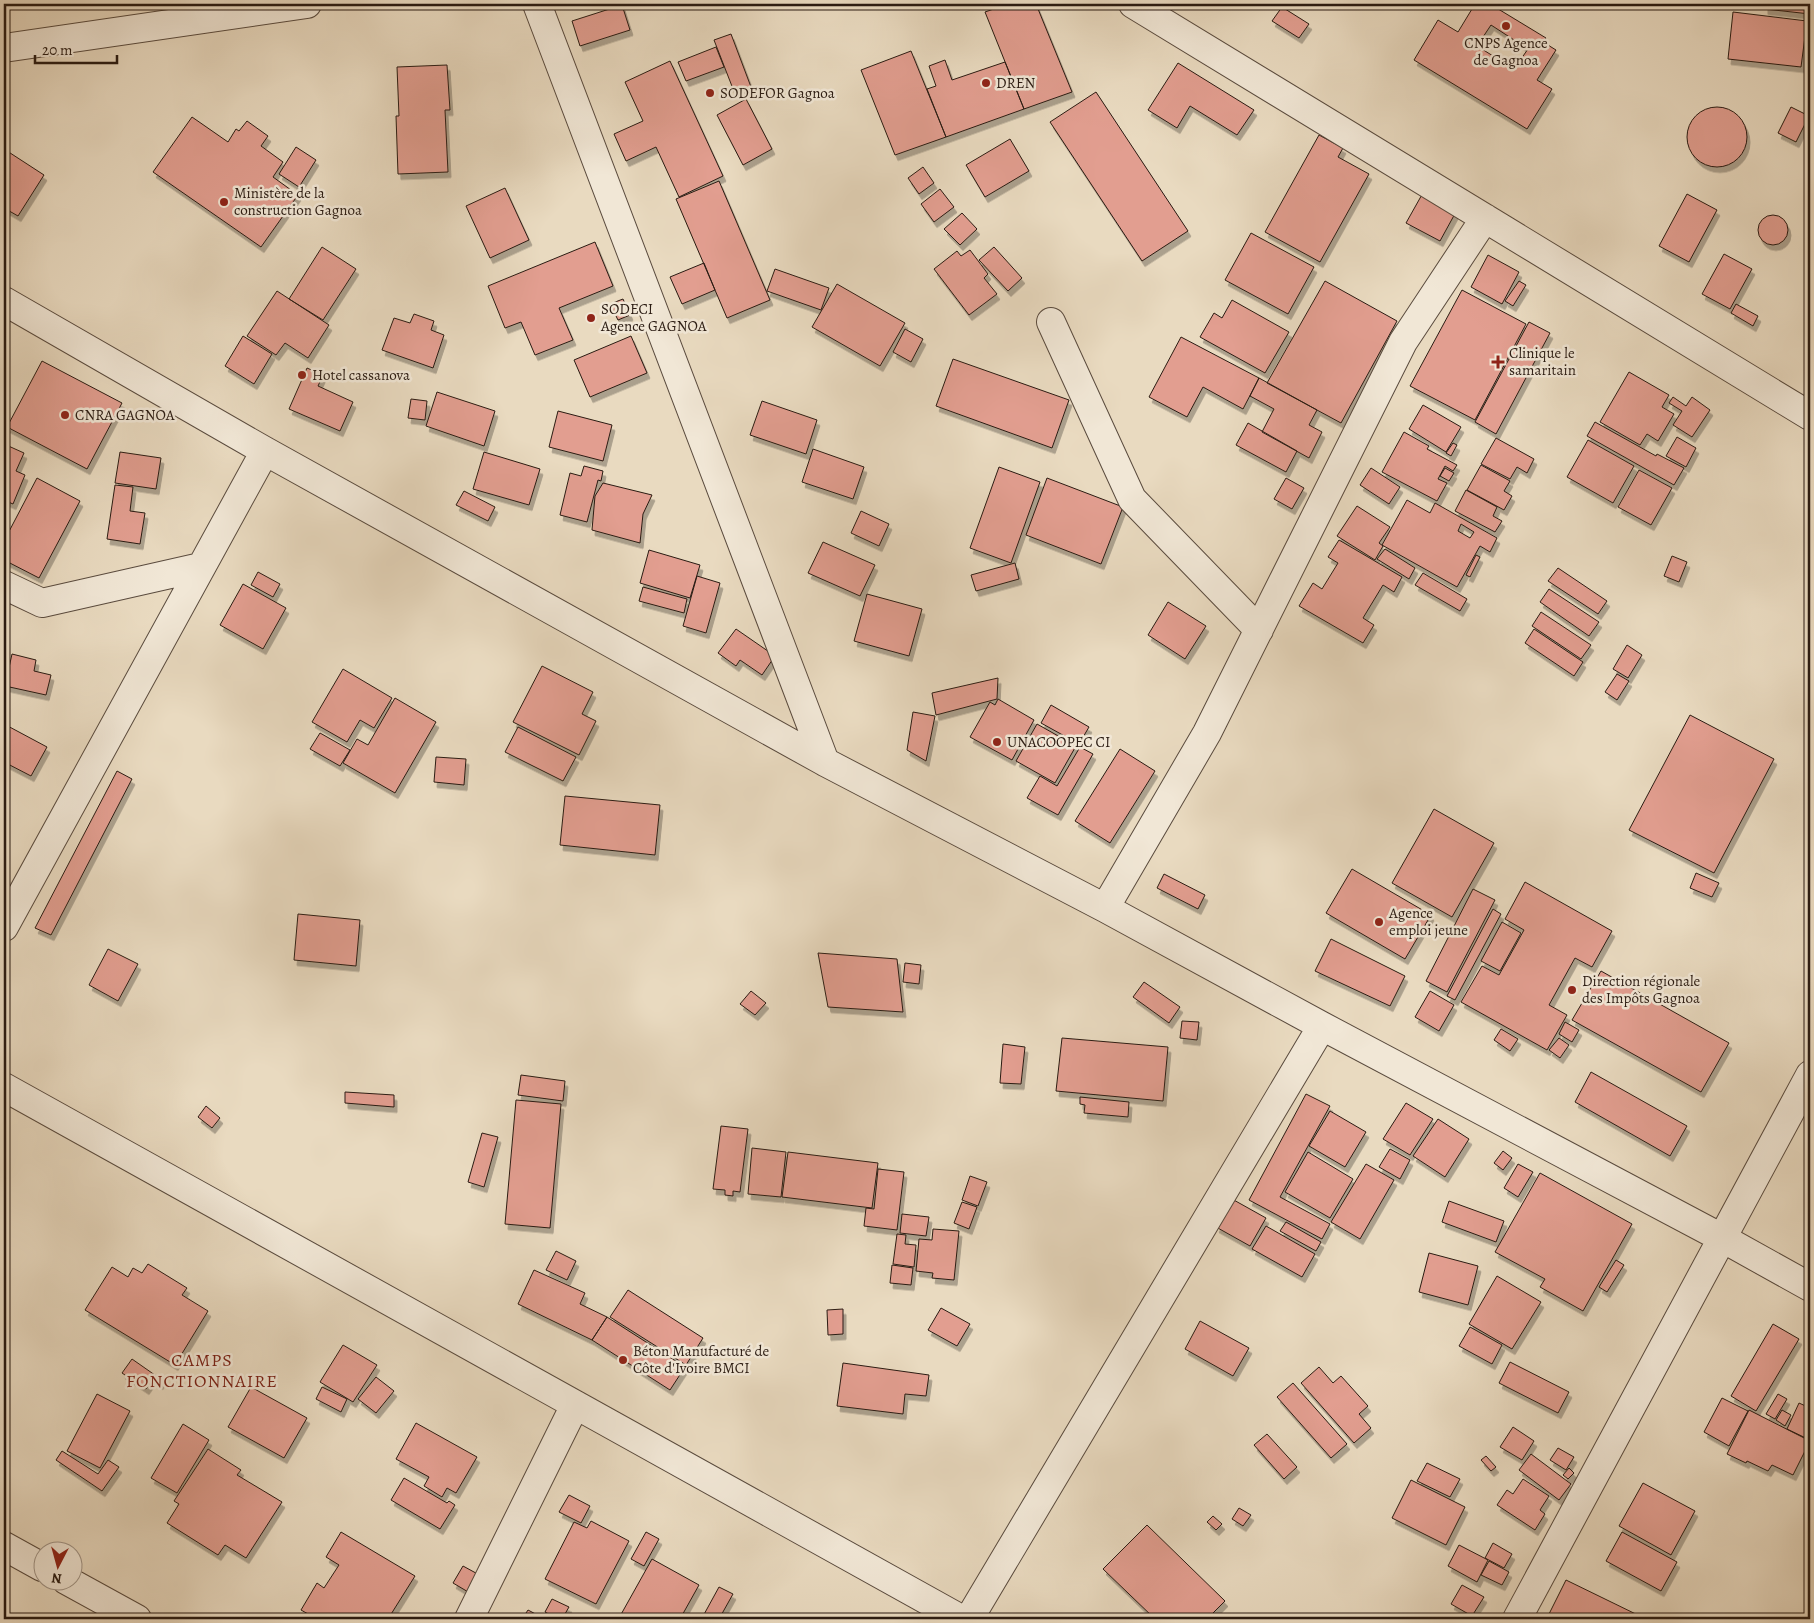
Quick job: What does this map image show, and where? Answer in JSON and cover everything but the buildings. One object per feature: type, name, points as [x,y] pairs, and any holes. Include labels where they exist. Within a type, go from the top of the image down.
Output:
[{"type":"street","points":[[4,48],[307,4]]},
{"type":"street","points":[[537,4],[824,762]]},
{"type":"street","points":[[1133,4],[1810,416]]},
{"type":"street","points":[[1105,908],[1207,732],[1403,342],[1485,218]]},
{"type":"street","points":[[4,301],[265,451],[824,762],[1105,908],[1810,1287]]},
{"type":"street","points":[[1051,322],[1132,500],[1259,630]]},
{"type":"street","points":[[4,927],[265,451]]},
{"type":"street","points":[[4,585],[42,603],[201,567]]},
{"type":"street","points":[[969,1619],[1322,1026]]},
{"type":"street","points":[[1517,1619],[1810,1075]]},
{"type":"street","points":[[4,1087],[962,1619]]},
{"type":"street","points":[[469,1619],[575,1404]]},
{"type":"street","points":[[4,1546],[32,1561]]},
{"type":"street","points":[[77,1590],[95,1607],[137,1619]]},
{"type":"place","name":"CNPS Agence de Gagnoa","points":[[1506,26]]},
{"type":"place","name":"DREN","points":[[986,83]]},
{"type":"place","name":"SODEFOR Gagnoa","points":[[710,93]]},
{"type":"place","name":"Ministère de la construction Gagnoa","points":[[224,202]]},
{"type":"place","name":"SODECI Agence GAGNOA","points":[[591,318]]},
{"type":"place","name":"Clinique le samaritain","points":[[1498,362]]},
{"type":"place","name":"Hotel cassanova","points":[[302,375]]},
{"type":"place","name":"CNRA GAGNOA","points":[[65,415]]},
{"type":"place","name":"UNACOOPEC CI","points":[[997,742]]},
{"type":"place","name":"Agence emploi jeune","points":[[1379,922]]},
{"type":"place","name":"Direction régionale des Impôts Gagnoa","points":[[1572,990]]},
{"type":"place","name":"Béton Manufacturé de Côte d'Ivoire BMCI","points":[[623,1360]]},
{"type":"district","name":"CAMPS FONCTIONNAIRE","points":[[202,1370]]}]
